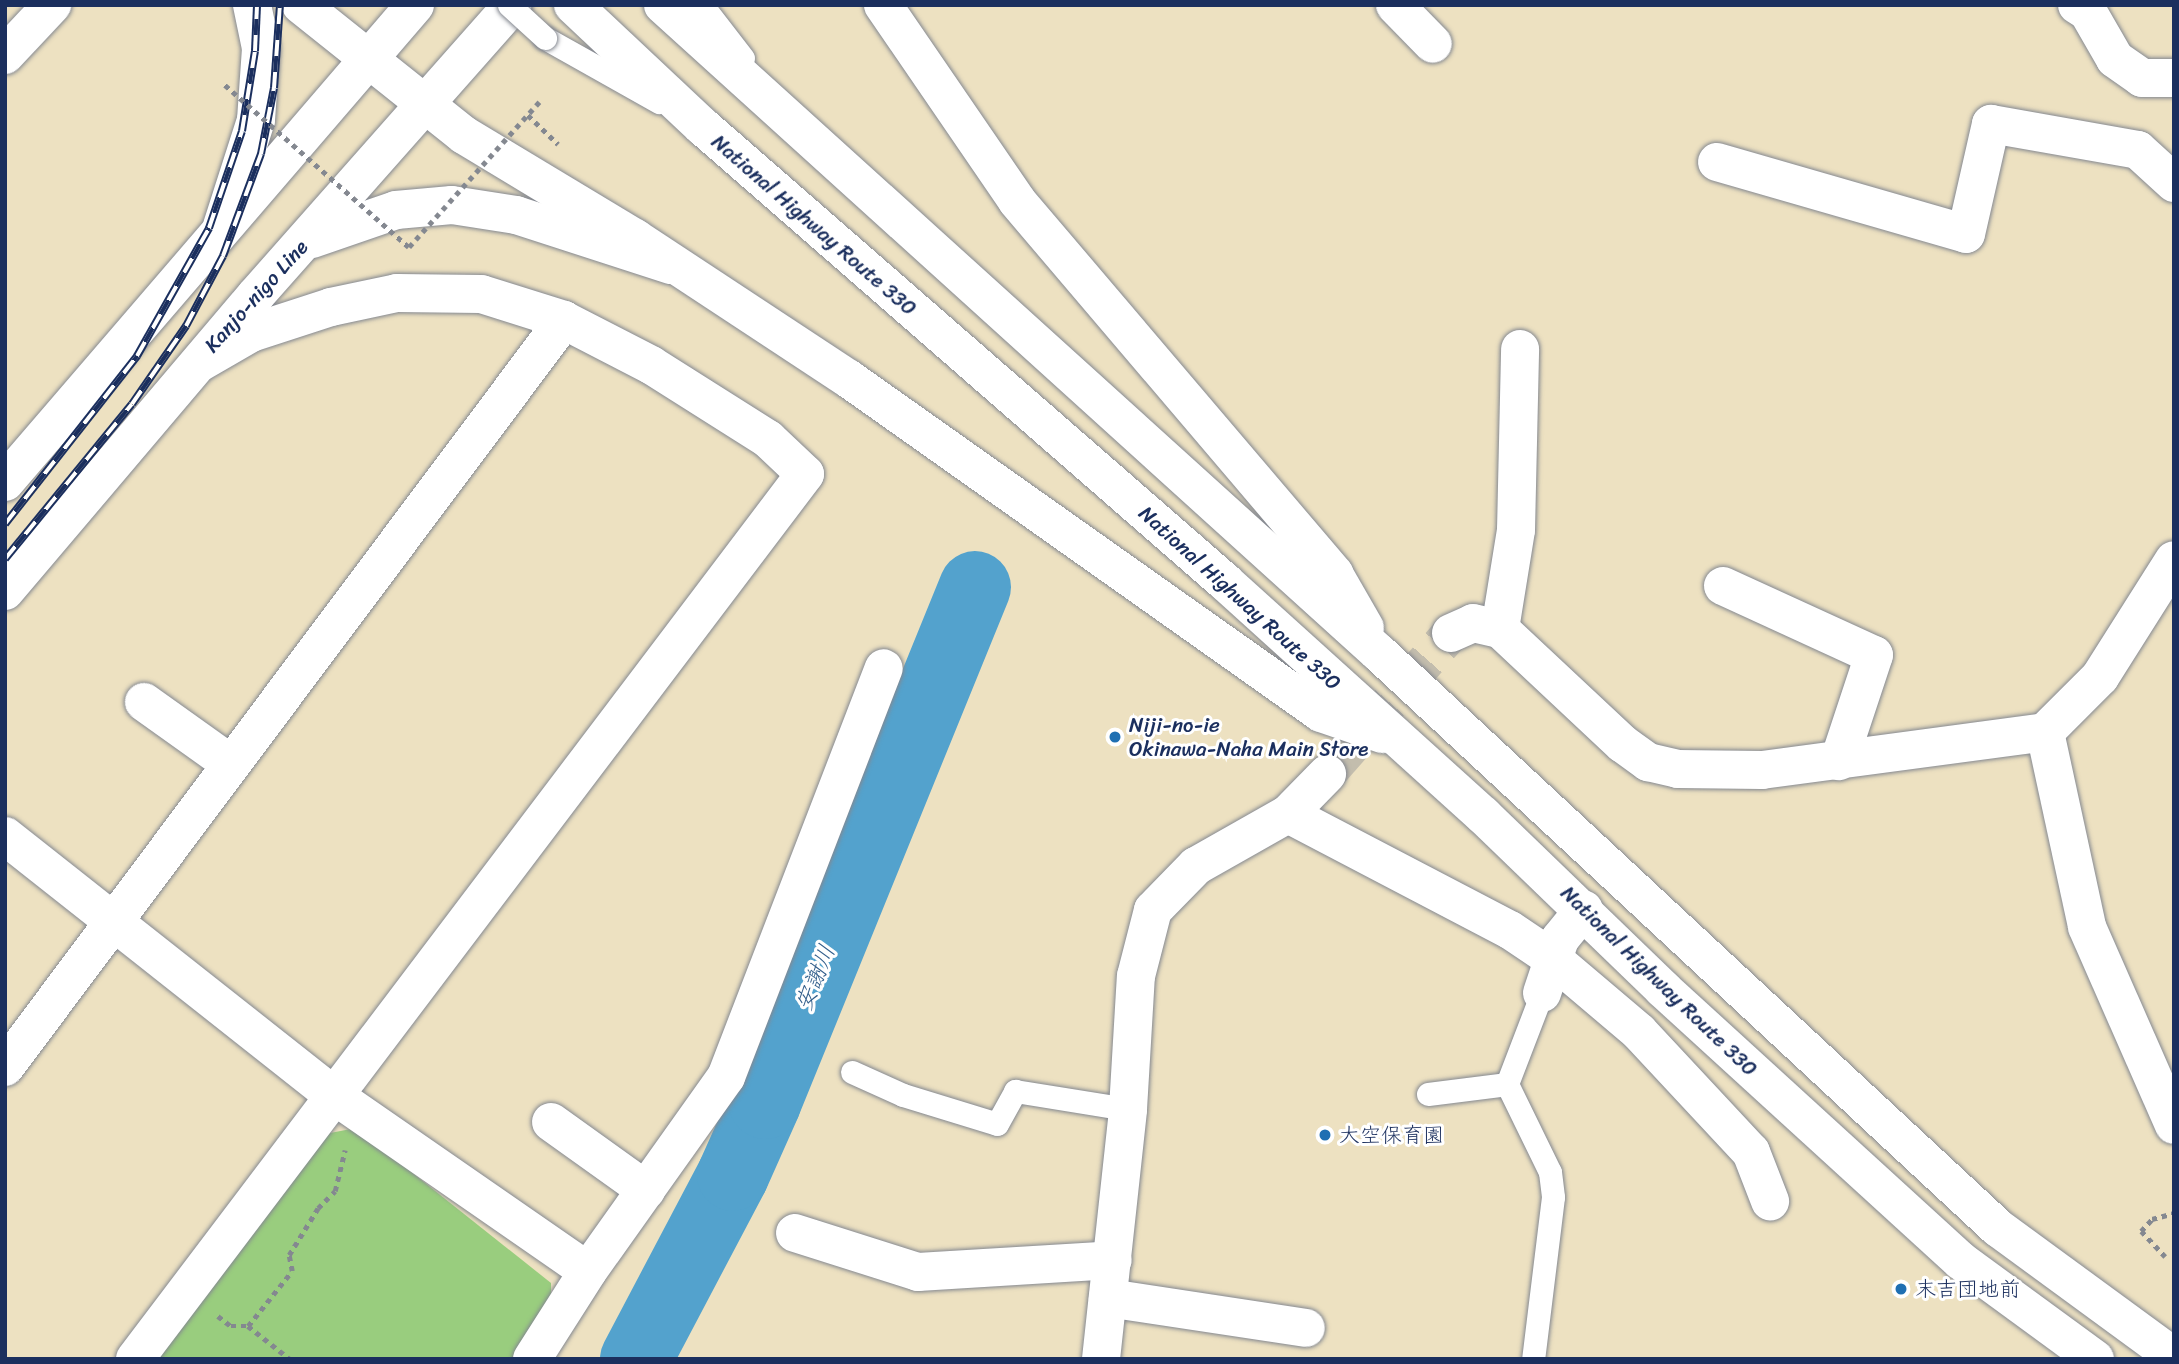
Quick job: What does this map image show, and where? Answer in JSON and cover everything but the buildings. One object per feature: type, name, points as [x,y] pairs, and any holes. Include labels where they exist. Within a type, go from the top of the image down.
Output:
[{"type":"main road","points":[[5,55],[52,5]]},
{"type":"main road","points":[[222,226],[256,120],[261,48],[252,5]]},
{"type":"main road","points":[[301,5],[481,147],[680,268],[849,379],[1321,713],[1397,740]]},
{"type":"main road","points":[[5,482],[222,226],[415,5]]},
{"type":"main road","name":"Kanjo-nigo Line","points":[[5,591],[194,366],[511,5]]},
{"type":"main road","name":"National Highway Route 330","points":[[573,5],[702,126],[1225,582],[1584,909],[1663,989],[1961,1261],[2095,1359]]},
{"type":"main road","points":[[663,5],[1379,653],[1998,1228],[2174,1357]]},
{"type":"main road","points":[[883,5],[1017,201],[1334,574],[1379,653]]},
{"type":"main road","points":[[1395,5],[1433,44]]},
{"type":"main road","points":[[2077,5],[2088,12],[2115,59],[2142,78],[2174,78]]},
{"type":"main road","points":[[1717,162],[1966,234],[1991,124],[2138,150],[2174,183]]},
{"type":"main road","points":[[301,245],[369,217],[452,205],[516,215],[680,268]]},
{"type":"main road","points":[[135,1359],[332,1094],[805,474],[768,439],[718,404],[564,320],[481,294],[397,293],[251,333],[194,366]]},
{"type":"main road","points":[[5,1068],[564,320]]},
{"type":"main road","points":[[1500,629],[1516,530],[1520,349]]},
{"type":"main road","points":[[1451,633],[1473,622],[1500,629],[1623,744],[1648,762],[1678,769],[1762,770],[2045,732],[2101,677],[2174,560]]},
{"type":"main road","points":[[1723,586],[1874,655],[1839,761]]},
{"type":"main road","points":[[532,1359],[588,1271],[726,1077],[884,668]]},
{"type":"main road","points":[[144,702],[231,764]]},
{"type":"main road","points":[[2045,732],[2087,927],[2174,1125]]},
{"type":"main road","points":[[1101,1359],[1128,1109],[1136,976],[1153,910],[1196,866],[1288,814],[1326,774]]},
{"type":"main road","points":[[1288,814],[1510,930],[1547,976],[1639,1032],[1751,1152],[1770,1201]]},
{"type":"main road","points":[[5,836],[115,918],[332,1094],[588,1271]]},
{"type":"main road","points":[[1547,976],[1560,939],[1584,909]]},
{"type":"main road","points":[[551,1122],[646,1190]]},
{"type":"main road","points":[[795,1233],[918,1272],[1113,1260]]},
{"type":"main road","points":[[1108,1298],[1306,1328]]},
{"type":"lane","points":[[511,5],[545,38],[702,126]]},
{"type":"lane","points":[[702,5],[791,122]]},
{"type":"lane","points":[[1533,1359],[1553,1197],[1550,1172],[1507,1084],[1547,976]]},
{"type":"lane","points":[[852,1072],[903,1095],[997,1124],[1015,1091],[1128,1109]]},
{"type":"lane","points":[[1428,1094],[1507,1084]]},
{"type":"path","points":[[225,85],[409,247],[541,100]]},
{"type":"path","points":[[248,1326],[292,1271],[289,1255],[318,1208],[335,1191],[345,1154],[343,1141]]},
{"type":"path","points":[[2165,1256],[2141,1231],[2152,1219],[2174,1213]]},
{"type":"path","points":[[185,1292],[231,1326],[248,1326],[290,1359]]},
{"type":"green space","points":[[356,1128],[551,1283],[551,1302],[514,1359],[158,1359],[325,1134]]},
{"type":"waterway","name":"安謝川","points":[[636,1359],[733,1175],[765,1103],[975,587]]},
{"type":"tunnel","points":[[1327,774],[1451,633]]},
{"type":"railway","points":[[5,524],[137,356],[209,228],[242,131],[255,51],[257,5]]},
{"type":"railway","points":[[5,559],[132,404],[186,326],[223,256],[261,154],[274,88],[280,5]]},
{"type":"place","name":"Niji-no-ie Okinawa-Naha Main Store","points":[[1115,737]]},
{"type":"place","name":"大空保育園","points":[[1325,1135]]},
{"type":"place","name":"末吉団地前","points":[[1901,1289]]}]
